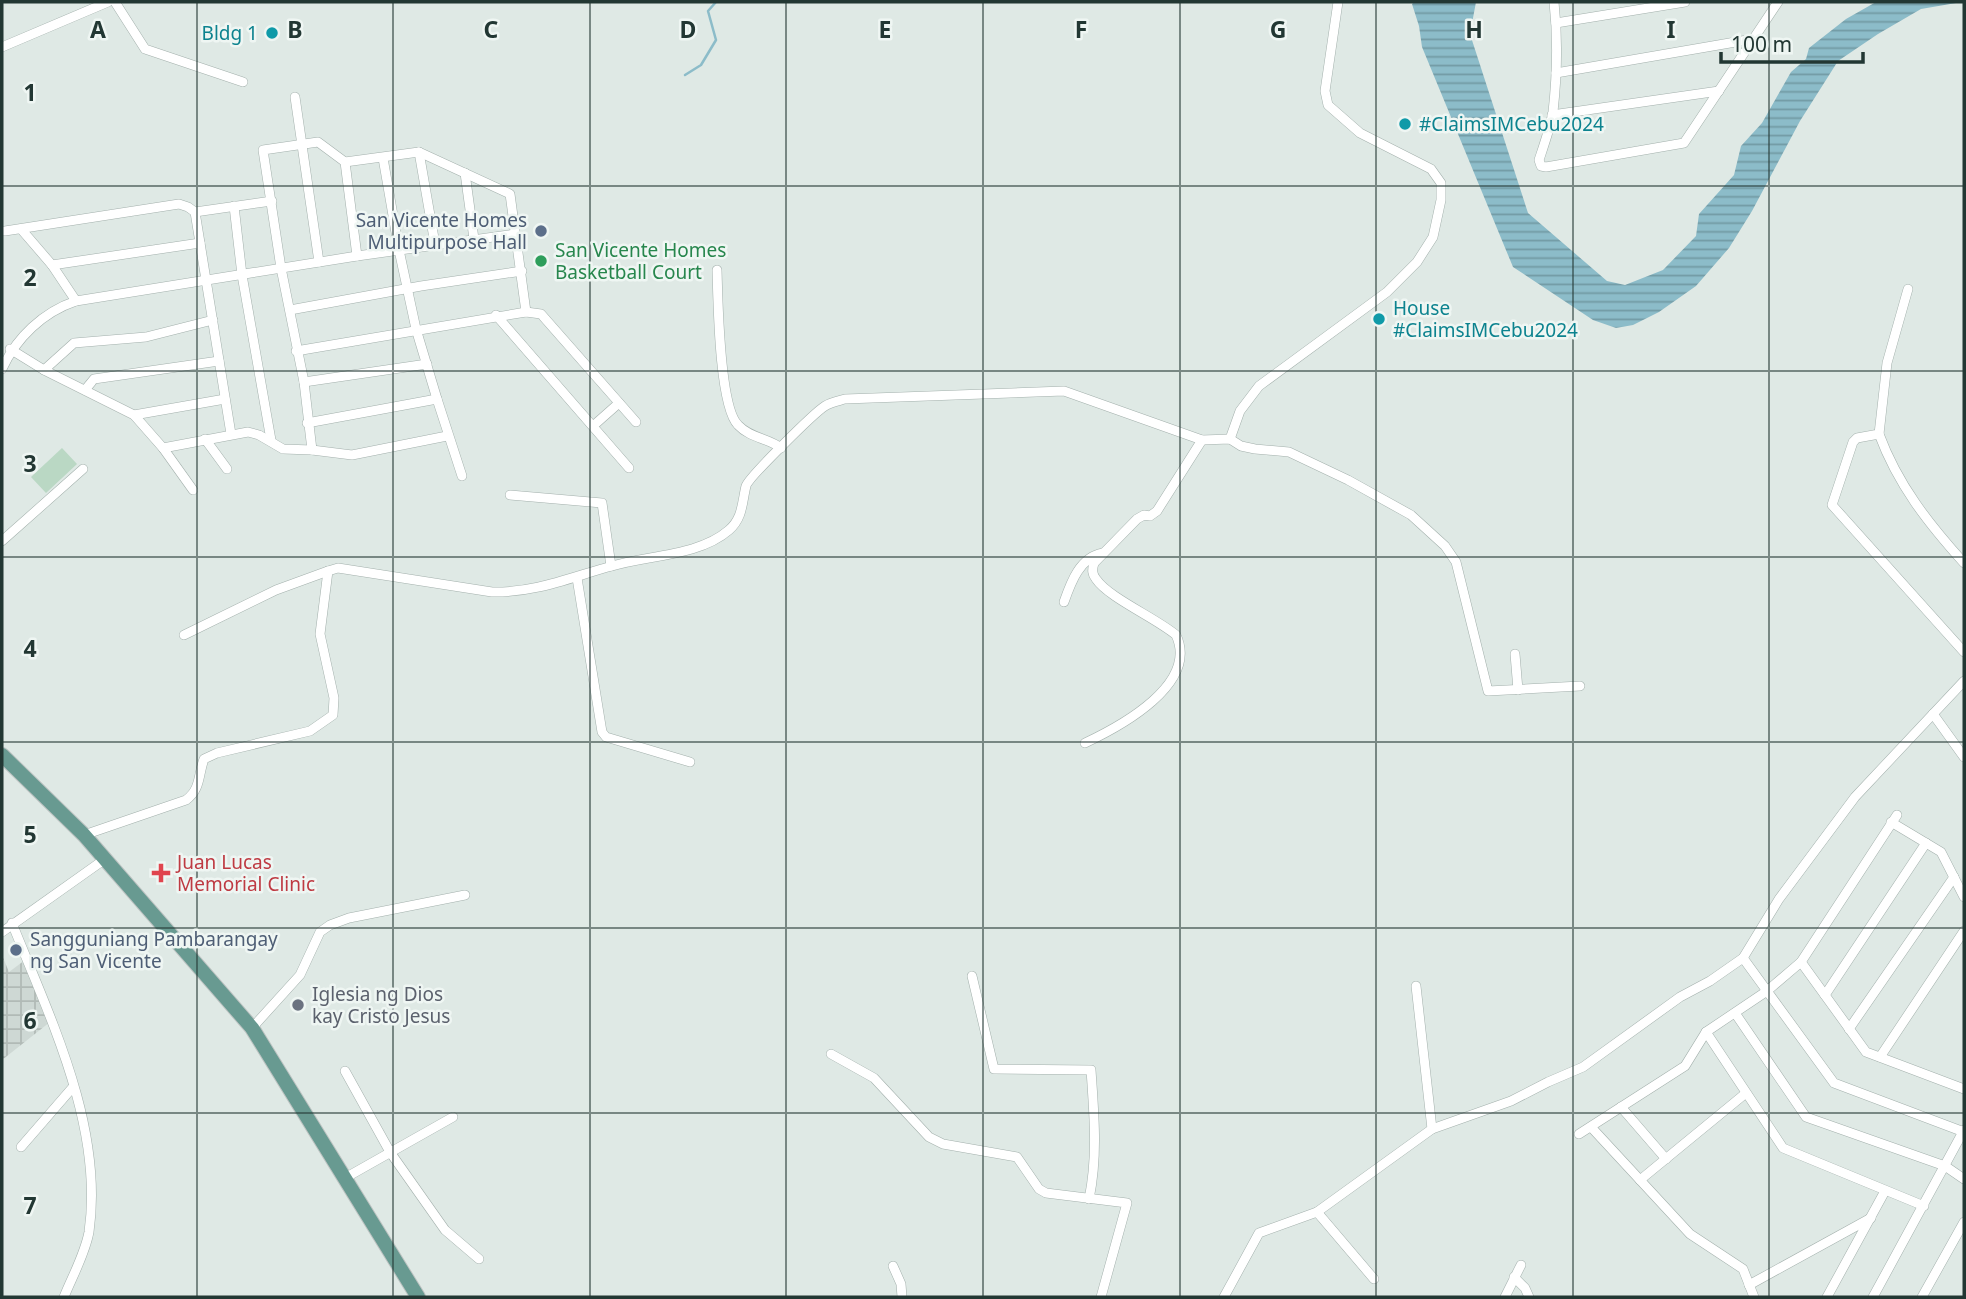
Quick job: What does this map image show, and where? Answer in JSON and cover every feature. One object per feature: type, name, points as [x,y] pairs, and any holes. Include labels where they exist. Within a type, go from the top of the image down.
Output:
[{"type":"main road","points":[[2,755],[84,835],[252,1028],[418,1297]]},
{"type":"street","points":[[2,47],[108,2]]},
{"type":"street","points":[[115,2],[145,49],[243,82]]},
{"type":"street","points":[[1230,439],[1240,411],[1259,386],[1387,292],[1417,262],[1433,237],[1441,200],[1441,183],[1431,169],[1360,133],[1328,104],[1325,91],[1338,2]]},
{"type":"street","points":[[1554,2],[1556,73],[1552,115],[1539,160],[1541,166],[1546,167],[1684,144],[1778,2]]},
{"type":"street","points":[[1556,23],[1685,2]]},
{"type":"street","points":[[1556,73],[1753,39]]},
{"type":"street","points":[[1552,115],[1719,91]]},
{"type":"street","points":[[295,97],[319,262]]},
{"type":"street","points":[[312,450],[304,382],[281,268],[263,150],[318,142],[345,162],[419,152],[510,194],[526,312]]},
{"type":"street","points":[[419,152],[435,244]]},
{"type":"street","points":[[383,158],[416,329],[447,436],[462,476]]},
{"type":"street","points":[[345,162],[357,256]]},
{"type":"street","points":[[466,173],[474,239]]},
{"type":"street","points":[[5,231],[179,204],[195,212],[272,201]]},
{"type":"street","points":[[234,206],[242,275],[271,440]]},
{"type":"street","points":[[195,212],[231,434]]},
{"type":"street","points":[[21,229],[52,265],[76,301]]},
{"type":"street","points":[[2,369],[10,349],[50,312],[76,301],[435,244],[515,234]]},
{"type":"street","points":[[52,265],[200,243]]},
{"type":"street","points":[[717,270],[721,352],[730,414],[744,430],[781,448]]},
{"type":"street","points":[[290,310],[522,271]]},
{"type":"street","points":[[1908,289],[1887,363],[1879,434],[1912,500],[1929,524],[1964,563]]},
{"type":"street","points":[[296,351],[496,315],[526,312],[541,314],[636,422]]},
{"type":"street","points":[[496,315],[629,468]]},
{"type":"street","points":[[44,370],[75,343],[146,337],[212,320]]},
{"type":"street","points":[[10,349],[44,370],[134,415],[163,448],[192,490]]},
{"type":"street","points":[[85,390],[94,379],[219,361]]},
{"type":"street","points":[[304,382],[428,365]]},
{"type":"street","points":[[184,635],[276,590],[338,568],[510,593],[577,578],[611,566],[693,548],[730,529],[739,518],[746,484],[813,415],[828,404],[845,399],[1063,391],[1202,440],[1230,439],[1241,446],[1289,452],[1412,515],[1445,546],[1456,562],[1488,691],[1580,686]]},
{"type":"street","points":[[134,415],[225,399]]},
{"type":"street","points":[[307,423],[437,399]]},
{"type":"street","points":[[593,426],[619,403]]},
{"type":"street","points":[[163,448],[248,432],[271,440],[283,449],[352,455],[447,436]]},
{"type":"street","points":[[1879,434],[1853,442],[1833,507],[1964,652]]},
{"type":"street","points":[[205,439],[226,469]]},
{"type":"street","points":[[1085,743],[1116,729],[1155,701],[1180,664],[1181,647],[1176,635],[1108,591],[1093,573],[1094,563],[1137,519],[1157,511],[1202,440]]},
{"type":"street","points":[[2,541],[83,469]]},
{"type":"street","points":[[510,495],[602,503],[611,566]]},
{"type":"street","points":[[1064,602],[1073,579],[1083,564],[1096,554],[1104,552]]},
{"type":"street","points":[[84,835],[186,800],[199,786],[204,759],[217,753],[310,731],[333,715],[334,698],[320,634],[328,570]]},
{"type":"street","points":[[577,578],[602,732],[606,737],[690,762]]},
{"type":"street","points":[[1515,654],[1518,691]]},
{"type":"street","points":[[1224,1297],[1259,1233],[1317,1212],[1432,1129],[1511,1101],[1583,1067],[1680,997],[1710,981],[1743,958],[1779,899],[1855,797],[1964,681]]},
{"type":"street","points":[[1933,714],[1964,757]]},
{"type":"street","points":[[1579,1134],[1685,1066],[1706,1032],[1767,991],[1801,962],[1894,818],[1941,852],[1964,897]]},
{"type":"street","points":[[1825,995],[1926,843]]},
{"type":"street","points":[[2,932],[105,859]]},
{"type":"street","points":[[1849,1029],[1954,877]]},
{"type":"street","points":[[252,1028],[300,975],[320,932],[349,918],[465,895]]},
{"type":"street","points":[[12,923],[54,1027],[90,1154],[88,1235],[64,1297]]},
{"type":"street","points":[[1880,1057],[1964,931]]},
{"type":"street","points":[[1743,958],[1834,1083],[1964,1131],[1873,1297]]},
{"type":"street","points":[[1801,962],[1866,1052],[1964,1089]]},
{"type":"street","points":[[972,976],[993,1069],[1091,1070],[1095,1172],[1089,1199]]},
{"type":"street","points":[[1416,986],[1432,1129]]},
{"type":"street","points":[[1735,1013],[1806,1117],[1945,1166],[1964,1179]]},
{"type":"street","points":[[1706,1032],[1783,1148],[1924,1206]]},
{"type":"street","points":[[831,1054],[874,1078],[929,1137],[943,1144],[1017,1157],[1038,1189],[1046,1194],[1127,1203],[1101,1297]]},
{"type":"street","points":[[345,1071],[390,1152],[445,1230],[480,1259]]},
{"type":"street","points":[[21,1147],[73,1087]]},
{"type":"street","points":[[1640,1180],[1746,1093]]},
{"type":"street","points":[[1621,1107],[1666,1159]]},
{"type":"street","points":[[345,1178],[453,1117]]},
{"type":"street","points":[[1591,1127],[1690,1234],[1743,1269],[1754,1297]]},
{"type":"street","points":[[1827,1297],[1885,1191]]},
{"type":"street","points":[[1317,1212],[1374,1279]]},
{"type":"street","points":[[1749,1285],[1871,1217]]},
{"type":"street","points":[[1923,1297],[1964,1222]]},
{"type":"street","points":[[1505,1297],[1521,1265]]},
{"type":"street","points":[[893,1266],[901,1284],[902,1297]]},
{"type":"street","points":[[1514,1277],[1525,1288],[1529,1297]]},
{"type":"shaded area","points":[[2,955],[9,972],[25,960],[50,1022],[2,1060]]},
{"type":"green space","points":[[62,448],[77,464],[46,493],[31,477]]},
{"type":"water","points":[[1476,2],[1470,34],[1528,213],[1607,281],[1625,285],[1663,270],[1696,236],[1699,214],[1734,175],[1741,146],[1762,123],[1791,72],[1806,59],[1809,48],[1846,19],[1876,2],[1962,2],[1921,9],[1838,61],[1800,121],[1729,248],[1696,286],[1659,312],[1633,325],[1616,328],[1593,320],[1513,267],[1422,47],[1412,4]]},
{"type":"waterway","points":[[685,75],[701,65],[716,40],[708,11],[716,2]]},
{"type":"place","name":"Bldg 1","points":[[272,33]]},
{"type":"place","name":"#ClaimsIMCebu2024","points":[[1405,124]]},
{"type":"place","name":"San Vicente Homes Multipurpose Hall","points":[[541,231]]},
{"type":"place","name":"San Vicente Homes Basketball Court","points":[[541,261]]},
{"type":"place","name":"House #ClaimsIMCebu2024","points":[[1379,319]]},
{"type":"place","name":"Juan Lucas Memorial Clinic","points":[[161,873]]},
{"type":"place","name":"Sangguniang Pambarangay ng San Vicente","points":[[16,950]]},
{"type":"place","name":"Iglesia ng Dios kay Cristo Jesus","points":[[298,1005]]}]
